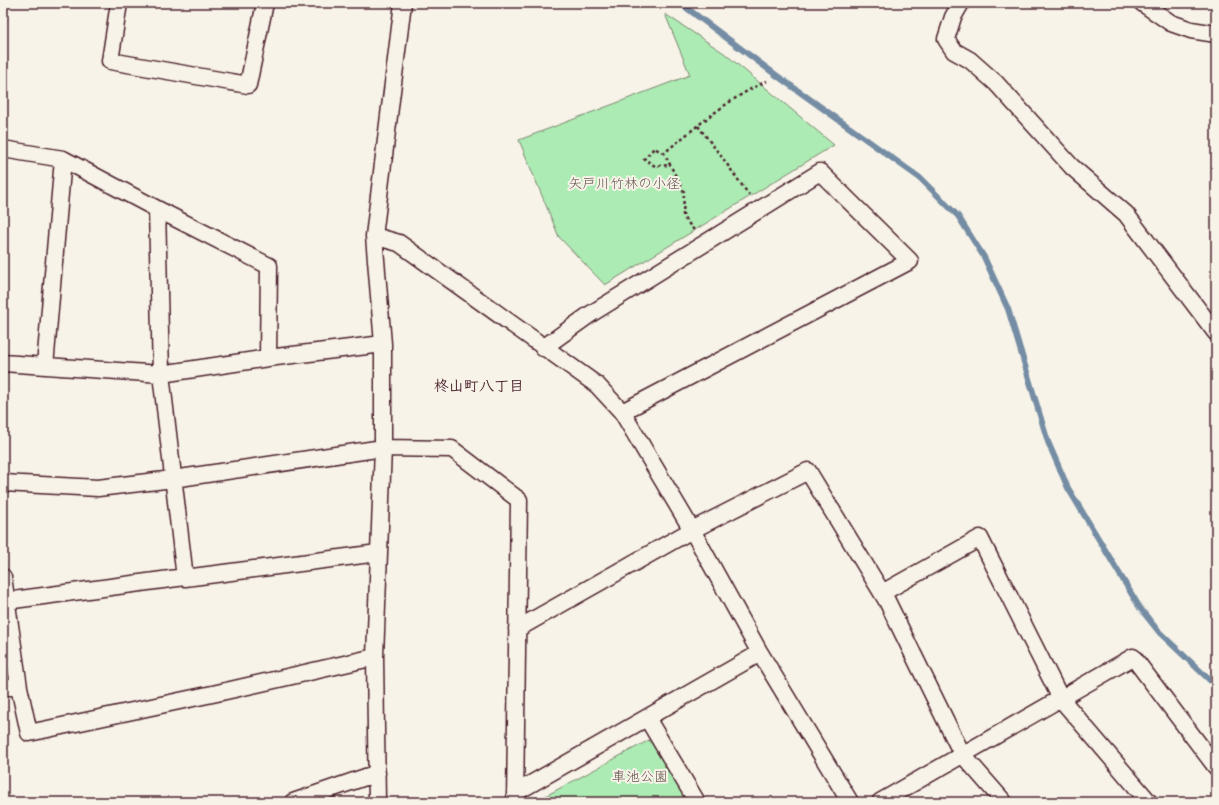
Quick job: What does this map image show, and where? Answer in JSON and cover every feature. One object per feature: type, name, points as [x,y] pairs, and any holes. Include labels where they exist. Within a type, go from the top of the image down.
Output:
[{"type":"street","points":[[119,3],[110,61],[248,86],[265,3]]},
{"type":"street","points":[[377,802],[378,773],[375,657],[383,448],[383,344],[374,236],[403,3]]},
{"type":"street","points":[[961,3],[953,17],[946,39],[954,51],[970,60],[996,83],[1072,167],[1126,214],[1216,333]]},
{"type":"street","points":[[1142,3],[1171,23],[1191,30],[1216,34]]},
{"type":"street","points":[[3,149],[63,159],[269,266],[268,358]]},
{"type":"street","points":[[45,366],[63,159]]},
{"type":"street","points":[[543,348],[589,315],[820,172],[910,261],[622,412]]},
{"type":"street","points":[[157,209],[161,374],[185,577]]},
{"type":"street","points":[[374,236],[399,243],[543,348],[597,385],[622,412],[692,530],[760,652],[850,802]]},
{"type":"street","points":[[3,363],[161,374],[268,358],[383,344]]},
{"type":"street","points":[[3,483],[98,488],[173,479],[383,448],[452,449],[519,500],[515,798]]},
{"type":"street","points":[[517,629],[692,530],[808,471],[882,593],[962,754],[1004,802]]},
{"type":"street","points":[[882,593],[980,538],[1061,699],[1149,802]]},
{"type":"street","points":[[6,601],[378,553]]},
{"type":"street","points":[[3,577],[6,601],[11,687],[30,733],[375,657]]},
{"type":"street","points":[[515,798],[760,652]]},
{"type":"street","points":[[880,802],[1133,657],[1216,767]]},
{"type":"street","points":[[647,718],[697,802]]},
{"type":"street","points":[[293,802],[378,773]]},
{"type":"path","points":[[664,153],[698,126],[750,89],[767,81]]},
{"type":"path","points":[[698,126],[760,210]]},
{"type":"path","points":[[670,165],[655,166],[644,159],[654,148],[664,153],[684,192],[683,217],[705,243]]},
{"type":"green space","name":"矢戸川竹林の小径","points":[[665,14],[724,53],[834,145],[605,285],[559,237],[519,140],[690,75]]},
{"type":"green space","name":"車池公園","points":[[653,738],[687,802],[538,802],[538,800]]},
{"type":"waterway","points":[[680,3],[776,75],[920,178],[958,216],[984,257],[1008,309],[1048,442],[1068,488],[1140,608],[1159,632],[1216,686]]},
{"type":"district","name":"柊山町八丁目","points":[[479,386]]}]
